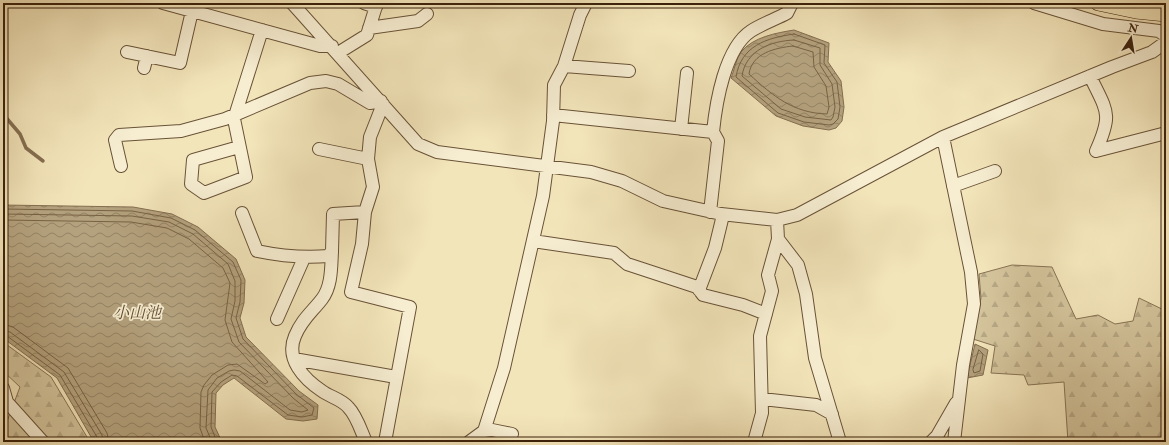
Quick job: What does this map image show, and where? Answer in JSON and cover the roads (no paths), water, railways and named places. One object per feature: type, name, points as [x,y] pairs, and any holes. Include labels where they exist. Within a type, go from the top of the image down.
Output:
[{"type":"main road","points":[[1098,3],[1136,11],[1166,14]]},
{"type":"street","points":[[163,3],[335,50],[367,35],[377,5],[364,3]]},
{"type":"street","points":[[292,3],[418,144],[437,152],[548,165],[591,172],[622,181],[663,201],[710,212],[777,220],[797,215],[944,138],[1090,76],[1152,52],[1166,42]]},
{"type":"street","points":[[484,431],[504,368],[533,241],[548,165],[553,115],[554,85],[564,66],[580,15],[586,3]]},
{"type":"street","points":[[710,212],[718,141],[713,132],[715,109],[724,75],[736,47],[751,31],[787,13],[792,3]]},
{"type":"street","points":[[1034,3],[1103,24],[1159,31],[1166,36]]},
{"type":"street","points":[[127,52],[180,63],[192,11]]},
{"type":"street","points":[[369,28],[418,21],[427,14]]},
{"type":"street","points":[[239,147],[193,160],[191,184],[204,193],[246,177],[234,119],[262,30]]},
{"type":"street","points":[[144,68],[146,56]]},
{"type":"street","points":[[564,66],[629,71]]},
{"type":"street","points":[[681,128],[687,73]]},
{"type":"street","points":[[1090,76],[1107,112],[1106,130],[1096,151],[1166,133]]},
{"type":"street","points":[[121,166],[115,140],[119,135],[182,131],[225,119],[310,83],[326,81],[349,89],[370,103],[382,103]]},
{"type":"street","points":[[382,103],[370,137],[368,159],[373,187],[365,212],[362,244],[352,292],[410,307],[385,442]]},
{"type":"street","points":[[553,115],[713,132]]},
{"type":"street","points":[[944,138],[971,272],[974,304],[959,398],[954,442]]},
{"type":"street","points":[[319,150],[368,159]]},
{"type":"street","points":[[953,186],[995,171]]},
{"type":"street","points":[[365,212],[333,214],[332,252],[327,289],[322,299],[308,313],[294,337],[292,347],[294,359],[299,370],[312,383],[348,407],[366,442]]},
{"type":"street","points":[[242,214],[257,251],[304,258],[328,256],[332,252]]},
{"type":"street","points":[[699,290],[715,248],[723,214]]},
{"type":"street","points":[[754,442],[762,413],[760,336],[772,291],[768,274],[778,239],[777,220]]},
{"type":"street","points":[[778,239],[798,265],[806,294],[815,358],[840,442]]},
{"type":"street","points":[[533,241],[614,253],[627,264],[697,287],[703,294],[743,305],[766,314]]},
{"type":"street","points":[[278,319],[304,258]]},
{"type":"street","points":[[294,359],[396,377]]},
{"type":"street","points":[[3,388],[7,402],[43,442]]},
{"type":"street","points":[[931,442],[937,436],[959,398]]},
{"type":"street","points":[[762,399],[816,405],[832,414]]},
{"type":"street","points":[[469,442],[484,431],[492,430],[512,434]]},
{"type":"water","points":[[794,30],[829,43],[828,62],[841,81],[844,107],[842,121],[836,128],[829,130],[803,126],[776,116],[731,78],[736,61],[746,47],[765,36]]},
{"type":"water","name":"小山池","points":[[3,205],[133,207],[172,214],[198,227],[236,259],[245,280],[244,303],[240,318],[246,337],[299,391],[318,405],[317,419],[303,421],[286,419],[234,378],[223,385],[216,393],[215,427],[222,442],[94,442],[57,378],[3,338]]},
{"type":"water","points":[[975,344],[988,350],[983,375],[967,378]]},
{"type":"waterway","points":[[3,114],[20,134],[26,148],[43,161]]}]
